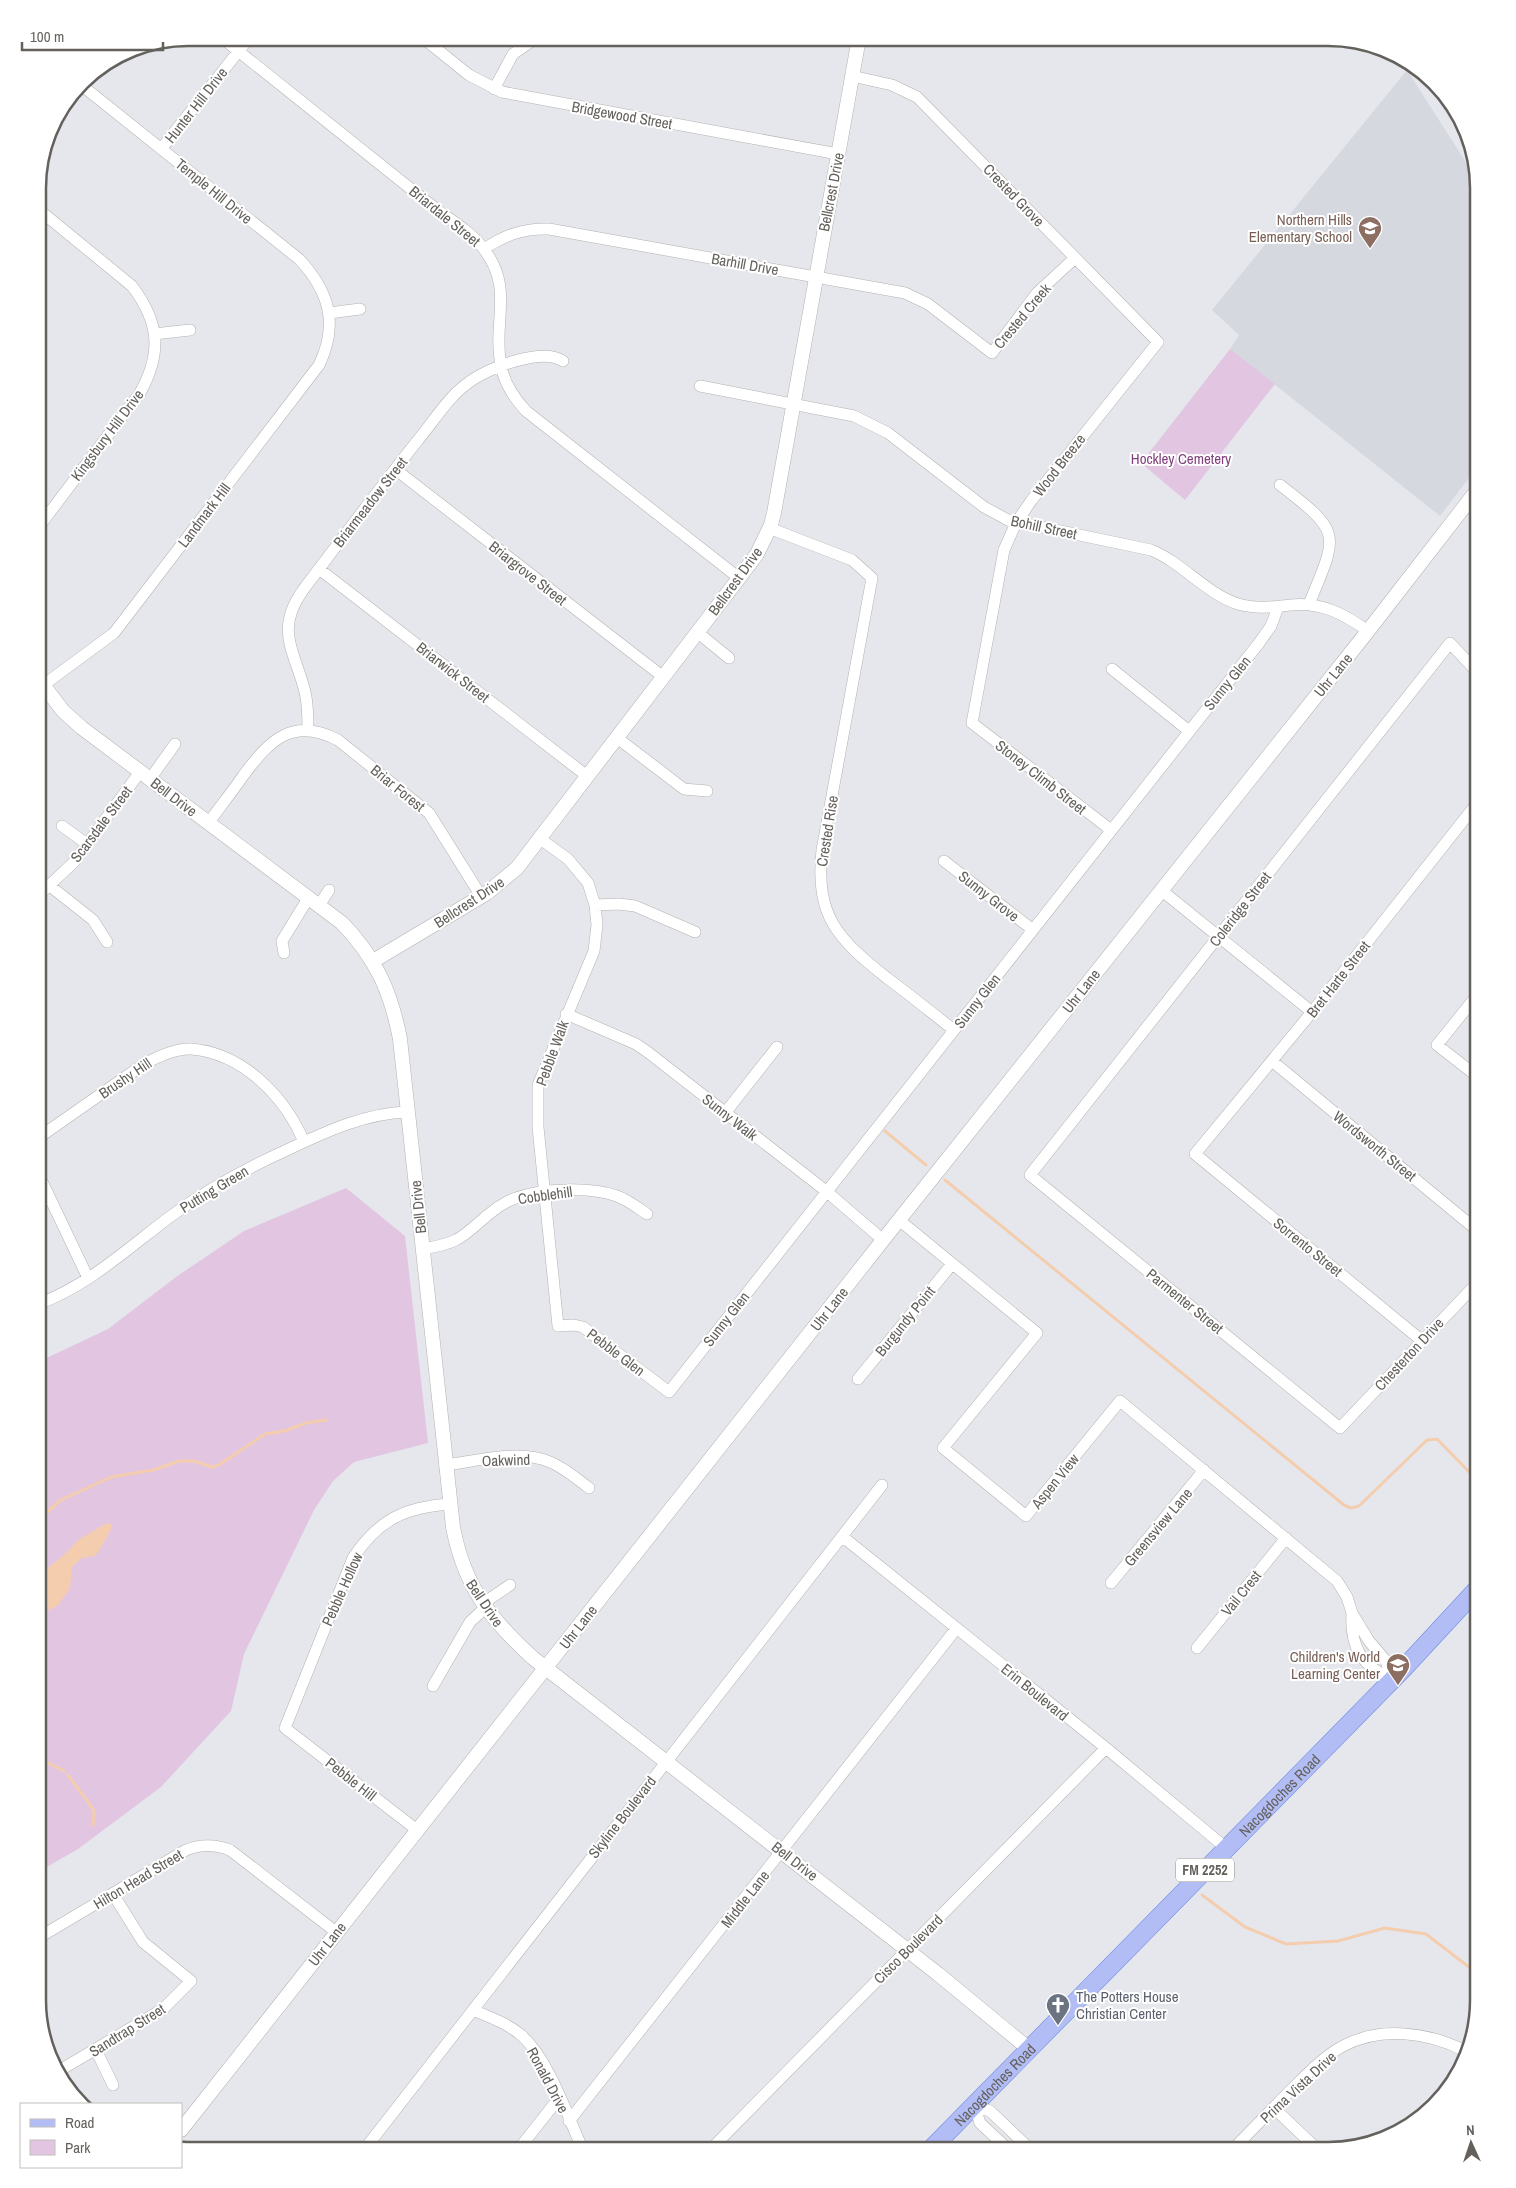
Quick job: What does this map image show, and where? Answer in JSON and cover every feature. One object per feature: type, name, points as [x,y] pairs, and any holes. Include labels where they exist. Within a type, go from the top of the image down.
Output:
[{"type":"main road","name":"Nacogdoches Road","points":[[938,2142],[1470,1598]]},
{"type":"street","name":"Briardale Street","points":[[235,47],[436,209],[473,236],[484,249],[496,270],[501,289],[499,345],[501,366],[506,383],[514,398],[526,411],[739,578]]},
{"type":"street","name":"Hunter Hill Drive","points":[[162,149],[242,47]]},
{"type":"street","name":"Bridgewood Street","points":[[434,47],[468,75],[494,89],[517,96],[838,154]]},
{"type":"street","points":[[494,89],[513,54],[523,47]]},
{"type":"street","name":"Bellcrest Drive","points":[[373,961],[481,896],[509,876],[757,554],[769,528],[794,404],[815,276],[857,47]]},
{"type":"street","name":"Crested Grove","points":[[852,76],[892,85],[917,98],[1158,342]]},
{"type":"street","name":"Temple Hill Drive","points":[[87,89],[299,259],[312,273],[321,288],[329,313]]},
{"type":"street","name":"Kingsbury Hill Drive","points":[[47,216],[132,286],[151,318],[154,334],[153,366],[140,393],[47,516]]},
{"type":"street","name":"Barhill Drive","points":[[484,249],[513,233],[531,229],[549,229],[905,293],[921,300],[992,353]]},
{"type":"street","name":"Crested Creek","points":[[992,353],[1037,294],[1076,258]]},
{"type":"street","points":[[329,313],[360,309]]},
{"type":"street","name":"Landmark Hill","points":[[47,679],[114,633],[319,365],[328,339],[329,313]]},
{"type":"street","points":[[154,334],[190,330]]},
{"type":"street","name":"Wood Breeze","points":[[972,723],[1004,550],[1016,522],[1158,342]]},
{"type":"street","name":"Briarmeadow Street","points":[[308,730],[307,700],[290,652],[288,638],[288,624],[298,596],[395,469],[454,396],[467,383],[483,373],[501,366],[538,356],[550,356],[563,361]]},
{"type":"street","name":"Bohill Street","points":[[700,386],[854,416],[878,426],[984,507],[1002,517],[1016,522],[1151,550],[1171,559],[1221,596],[1246,606],[1309,604],[1339,612],[1368,632]]},
{"type":"street","name":"Briargrove Street","points":[[395,469],[662,676]]},
{"type":"street","points":[[1280,484],[1314,510],[1325,524],[1329,533],[1329,554],[1309,604]]},
{"type":"street","name":"Uhr Lane","points":[[182,2129],[883,1240],[1368,632],[1470,499]]},
{"type":"street","name":"Crested Rise","points":[[769,528],[852,560],[872,578],[822,850],[820,869],[822,894],[832,922],[843,940],[859,955],[954,1030]]},
{"type":"street","name":"Briarwick Street","points":[[319,569],[587,776]]},
{"type":"street","name":"Sunny Glen","points":[[669,1392],[1110,830],[1260,643],[1271,626],[1278,606]]},
{"type":"street","points":[[697,632],[729,658]]},
{"type":"street","name":"Coleridge Street","points":[[1030,1175],[1450,643],[1470,664]]},
{"type":"street","points":[[1112,669],[1189,731]]},
{"type":"street","name":"Bell Drive","points":[[47,692],[73,720],[315,901],[348,929],[373,961],[382,977],[396,1018],[400,1039],[454,1536],[468,1581],[484,1606],[503,1630],[546,1668],[907,1949],[1029,2049]]},
{"type":"street","name":"Stoney Climb Street","points":[[972,723],[1110,830]]},
{"type":"street","points":[[208,822],[262,751],[276,739],[288,733],[308,730]]},
{"type":"street","name":"Briar Forest","points":[[308,730],[324,733],[338,740],[420,804],[429,813],[481,896]]},
{"type":"street","points":[[616,738],[684,789],[707,790]]},
{"type":"street","name":"Scarsdale Street","points":[[47,889],[74,862],[145,775],[175,744]]},
{"type":"street","name":"Bret Harte Street","points":[[1195,1154],[1312,1012],[1470,812]]},
{"type":"street","points":[[62,826],[87,844]]},
{"type":"street","name":"Pebble Walk","points":[[539,838],[561,852],[588,883],[595,905],[598,925],[594,951],[566,1014],[538,1085],[538,1127],[558,1326]]},
{"type":"street","name":"Sunny Grove","points":[[944,861],[1033,930]]},
{"type":"street","points":[[50,886],[93,920],[98,925],[107,942]]},
{"type":"street","points":[[284,953],[282,941],[315,901],[330,890]]},
{"type":"street","points":[[1161,890],[1312,1012]]},
{"type":"street","points":[[595,905],[619,904],[635,906],[695,932]]},
{"type":"street","points":[[1470,1004],[1437,1045],[1470,1071]]},
{"type":"street","name":"Sunny Walk","points":[[566,1014],[636,1044],[826,1191],[883,1240]]},
{"type":"street","points":[[725,1113],[777,1047]]},
{"type":"street","name":"Brushy Hill","points":[[46,1132],[144,1064],[160,1056],[189,1049],[221,1056],[235,1062],[248,1072],[283,1103],[296,1122],[304,1142]]},
{"type":"street","name":"Wordsworth Street","points":[[1272,1061],[1470,1224]]},
{"type":"street","name":"Putting Green","points":[[46,1300],[88,1278],[200,1196],[236,1173],[304,1142],[364,1118],[392,1112],[408,1112]]},
{"type":"street","name":"Sorrento Street","points":[[1195,1154],[1421,1340]]},
{"type":"street","name":"Parmenter Street","points":[[1030,1175],[1340,1428]]},
{"type":"street","name":"Cobblehill","points":[[423,1249],[457,1240],[486,1214],[516,1197],[584,1190],[602,1192],[624,1199],[647,1214]]},
{"type":"street","points":[[46,1191],[88,1278]]},
{"type":"street","name":"Aspen View","points":[[899,1220],[1037,1333],[943,1448],[1026,1516],[1120,1401],[1342,1586],[1352,1613],[1369,1641],[1386,1661],[1392,1679]]},
{"type":"street","name":"Burgundy Point","points":[[858,1379],[952,1264]]},
{"type":"street","name":"Chesterton Drive","points":[[1340,1428],[1470,1290]]},
{"type":"street","name":"Pebble Glen","points":[[558,1326],[574,1325],[584,1327],[669,1392]]},
{"type":"street","name":"Oakwind","points":[[445,1465],[516,1456],[534,1458],[559,1467],[589,1488]]},
{"type":"street","name":"Greensview Lane","points":[[1111,1583],[1204,1470]]},
{"type":"street","name":"Skyline Boulevard","points":[[371,2141],[882,1485]]},
{"type":"street","name":"Pebble Hollow","points":[[285,1728],[353,1558],[365,1540],[379,1526],[403,1513],[420,1507],[450,1504]]},
{"type":"street","name":"Erin Boulevard","points":[[843,1537],[1106,1748],[1226,1848]]},
{"type":"street","name":"Vail Crest","points":[[1197,1648],[1286,1538]]},
{"type":"street","points":[[433,1686],[470,1622],[484,1606],[510,1585]]},
{"type":"street","name":"Middle Lane","points":[[569,2120],[956,1629]]},
{"type":"street","name":"Pebble Hill","points":[[285,1728],[417,1830]]},
{"type":"street","name":"Cisco Boulevard","points":[[718,2141],[1106,1748]]},
{"type":"street","name":"Hilton Head Street","points":[[46,1933],[193,1847],[205,1845],[218,1846],[230,1850],[336,1932]]},
{"type":"street","name":"Sandtrap Street","points":[[64,2068],[163,2009],[191,1981],[142,1942],[114,1894]]},
{"type":"street","name":"Ronald Drive","points":[[473,2010],[506,2025],[531,2044],[542,2061],[579,2141]]},
{"type":"street","name":"Prima Vista Drive","points":[[1240,2142],[1315,2066],[1340,2048],[1368,2037],[1402,2033],[1437,2039],[1461,2049]]},
{"type":"street","points":[[96,2050],[113,2085]]},
{"type":"street","points":[[525,2141],[559,2098]]},
{"type":"street","points":[[974,2105],[980,2123],[1000,2142]]},
{"type":"street","points":[[974,2105],[990,2111],[1022,2142]]},
{"type":"street","points":[[1274,2108],[1310,2142]]},
{"type":"shaded area","name":"Northern Hills Elementary School","points":[[1407,70],[1408,72],[1468,165],[1469,170],[1470,477],[1440,516],[1230,349],[1239,335],[1212,310]]},
{"type":"shaded area","points":[[107,1523],[112,1525],[98,1553],[94,1556],[82,1558],[72,1567],[70,1588],[58,1605],[46,1611],[46,1569],[78,1540]]},
{"type":"green space","name":"Hockley Cemetery","points":[[1230,349],[1275,384],[1185,500],[1141,463]]},
{"type":"green space","points":[[346,1188],[405,1236],[428,1443],[354,1462],[333,1481],[314,1510],[244,1654],[231,1711],[161,1787],[78,1849],[46,1867],[46,1358],[108,1329],[176,1277],[244,1231]]},
{"type":"waterway","points":[[885,1131],[926,1165]]},
{"type":"waterway","points":[[945,1180],[1344,1505],[1351,1508],[1359,1506],[1427,1440],[1437,1439],[1470,1473]]},
{"type":"waterway","points":[[46,1513],[61,1500],[111,1477],[153,1470],[179,1461],[194,1461],[212,1467],[219,1465],[265,1434],[284,1431],[306,1423],[326,1420]]},
{"type":"waterway","points":[[46,1762],[64,1771]]},
{"type":"waterway","points":[[68,1775],[91,1806],[94,1812],[93,1825]]},
{"type":"waterway","points":[[1202,1895],[1245,1927],[1286,1944],[1338,1941],[1385,1928],[1426,1934],[1470,1968]]},
{"type":"place","name":"Northern Hills Elementary School","points":[[1370,249]]},
{"type":"place","name":"Children's World Learning Center","points":[[1398,1686]]},
{"type":"place","name":"The Potters House Christian Center","points":[[1058,2026]]}]
